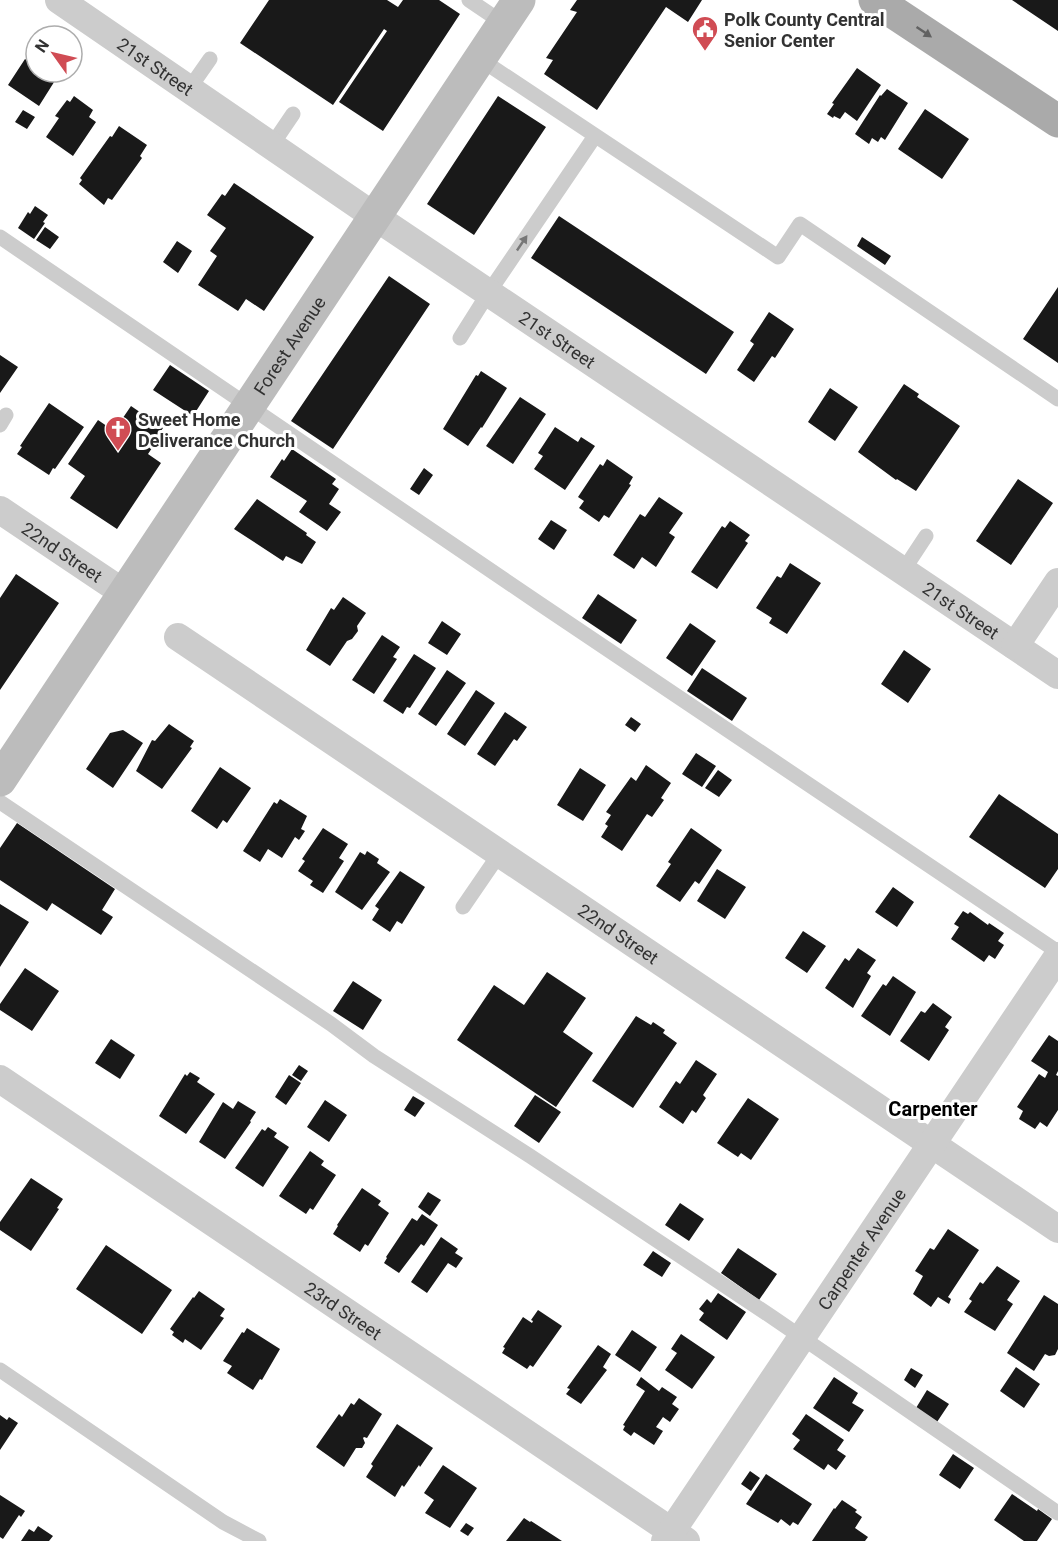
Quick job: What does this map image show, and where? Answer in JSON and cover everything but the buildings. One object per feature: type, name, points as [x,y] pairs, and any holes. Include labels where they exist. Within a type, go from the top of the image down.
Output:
[{"type":"main road","points":[[876,0],[1058,121]]},
{"type":"main road","name":"Forest Avenue","points":[[0,780],[511,12]]},
{"type":"street","name":"21st Street","points":[[59,0],[374,216],[1058,675]]},
{"type":"street","name":"22nd Street","points":[[1,514],[124,594]]},
{"type":"street","points":[[1015,646],[1058,582]]},
{"type":"street","name":"22nd Street","points":[[178,637],[1058,1229]]},
{"type":"street","name":"Carpenter Avenue","points":[[674,1538],[801,1337],[1058,954]]},
{"type":"street","name":"23rd Street","points":[[0,1079],[674,1538]]},
{"type":"lane","points":[[469,0],[511,12]]},
{"type":"lane","points":[[189,89],[210,59]]},
{"type":"lane","points":[[480,59],[778,257],[800,224],[1027,383],[1058,399]]},
{"type":"lane","points":[[272,146],[292,114]]},
{"type":"lane","points":[[460,338],[595,136]]},
{"type":"lane","points":[[0,237],[1058,954]]},
{"type":"lane","points":[[903,571],[926,536]]},
{"type":"lane","points":[[0,802],[331,1024],[374,1056],[530,1156],[801,1337],[1058,1513]]},
{"type":"lane","points":[[463,907],[500,853]]},
{"type":"lane","points":[[0,1370],[223,1522],[259,1541]]},
{"type":"place","name":"Polk County Central Senior Center","points":[[705,52]]},
{"type":"place","name":"Sweet Home Deliverance Church","points":[[118,452]]},
{"type":"district","name":"Carpenter","points":[[933,1109]]}]
